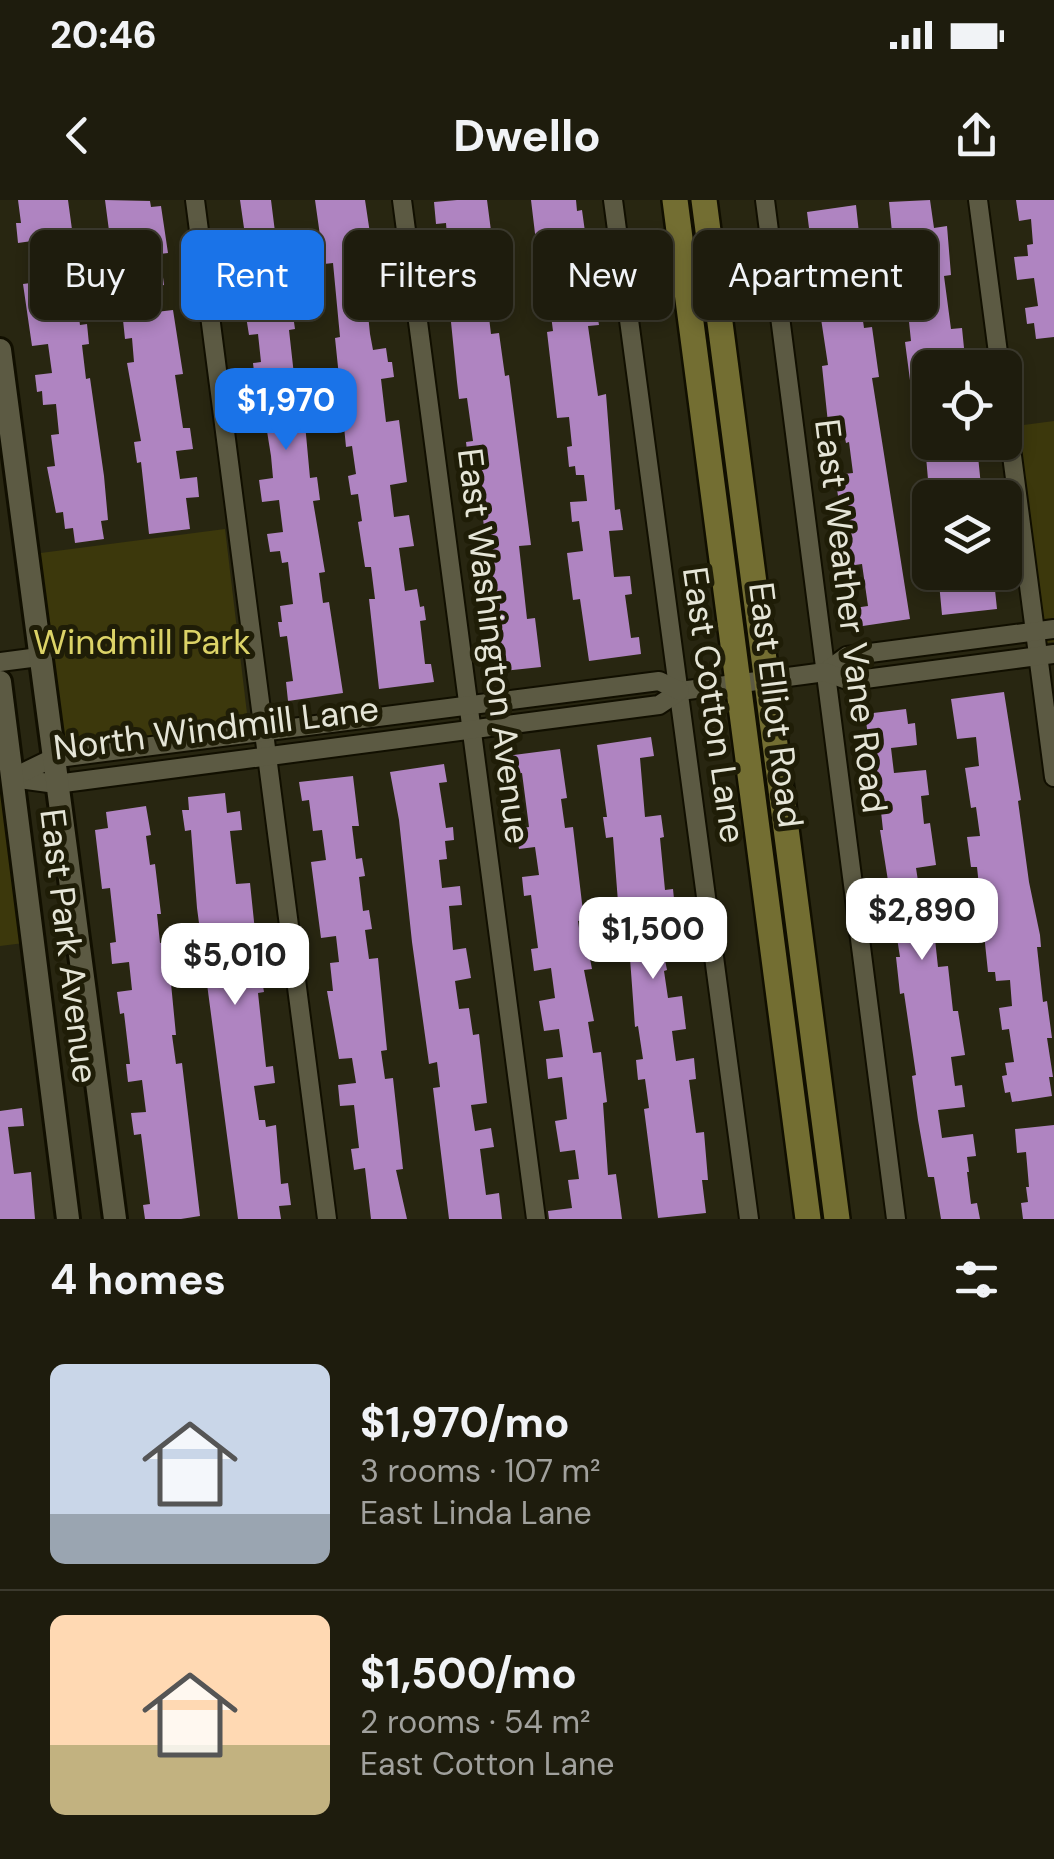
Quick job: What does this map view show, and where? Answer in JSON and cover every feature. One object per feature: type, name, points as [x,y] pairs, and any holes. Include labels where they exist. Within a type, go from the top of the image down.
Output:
[{"type":"main road","name":"East Elliot Road","points":[[675,200],[837,1219]]},
{"type":"main road","name":"East Elliot Road","points":[[704,200],[808,1219]]},
{"type":"street","points":[[195,200],[327,1219]]},
{"type":"street","name":"East Washington Avenue","points":[[402,200],[536,1219]]},
{"type":"street","name":"East Cotton Lane","points":[[613,200],[749,1219]]},
{"type":"street","name":"East Weather Vane Road","points":[[766,200],[896,1219]]},
{"type":"street","points":[[978,200],[998,350]]},
{"type":"street","name":"East Park Avenue","points":[[0,350],[115,1219]]},
{"type":"street","points":[[1015,460],[1045,630],[1054,778]]},
{"type":"street","points":[[825,672],[847,656],[1045,630]]},
{"type":"street","points":[[825,672],[850,681],[1046,655]]},
{"type":"street","points":[[0,662],[39,656]]},
{"type":"street","name":"North Windmill Lane","points":[[12,778],[56,784],[659,704],[680,691],[825,672]]},
{"type":"street","name":"North Windmill Lane","points":[[12,778],[53,758],[659,681],[680,691]]},
{"type":"street","name":"East Park Avenue","points":[[0,682],[68,1219]]},
{"type":"green space","points":[[1054,421],[1054,642],[1038,644],[1022,528],[1022,480],[1015,480],[1013,460],[1022,460],[1022,425]]},
{"type":"green space","name":"Windmill Park","points":[[225,529],[248,722],[242,728],[70,751],[60,747],[33,554]]},
{"type":"green space","points":[[0,682],[32,942],[0,946]]},
{"type":"building","points":[[18,200],[68,200],[72,230],[30,230],[30,241],[18,243],[16,223],[21,223]]},
{"type":"building","points":[[105,200],[150,201],[151,207],[161,206],[168,253],[161,254],[161,230],[109,230]]},
{"type":"building","points":[[240,200],[271,200],[275,230],[244,230]]},
{"type":"building","points":[[315,200],[365,200],[370,230],[344,230],[344,320],[369,320],[373,350],[386,348],[388,362],[392,362],[394,377],[381,379],[386,422],[399,420],[407,482],[390,485],[394,517],[409,515],[414,546],[399,548],[405,591],[417,589],[420,607],[424,606],[426,620],[420,621],[425,664],[431,664],[434,682],[379,689],[369,599],[375,599],[371,567],[365,567],[358,494],[351,495],[348,476],[356,474],[352,446],[346,447],[335,338],[340,337],[333,263],[324,264],[324,230],[319,230]]},
{"type":"building","points":[[487,200],[491,230],[447,230],[446,223],[436,224],[434,202]]},
{"type":"building","points":[[531,200],[576,200],[577,211],[582,210],[585,230],[535,230]]},
{"type":"building","points":[[930,200],[934,228],[947,226],[951,275],[944,276],[951,329],[962,328],[964,348],[912,350],[912,396],[905,342],[911,341],[909,320],[938,320],[938,230],[892,230],[889,202]]},
{"type":"building","points":[[1016,200],[1054,200],[1054,337],[1036,339],[1034,323],[1027,324],[1025,308],[1038,306],[1034,278],[1017,280],[1014,257],[1028,256],[1027,245],[1033,244],[1031,219],[1019,221]]},
{"type":"building","points":[[856,205],[859,230],[809,230],[807,212]]},
{"type":"building","points":[[30,283],[30,320],[79,320],[80,325],[87,324],[89,344],[82,345],[104,476],[108,520],[101,521],[104,539],[75,543],[73,528],[65,529],[63,512],[56,513],[47,467],[55,466],[51,435],[59,434],[56,404],[43,405],[35,375],[52,373],[48,344],[32,346],[23,284]]},
{"type":"building","points":[[173,310],[183,374],[175,375],[183,428],[190,428],[193,449],[176,451],[180,479],[197,477],[199,497],[186,498],[190,529],[149,534],[141,462],[137,463],[134,442],[141,441],[127,363],[134,362],[132,338],[125,339],[123,320],[161,320],[161,311]]},
{"type":"building","points":[[247,320],[294,320],[295,329],[289,330],[297,402],[303,402],[310,478],[317,477],[320,500],[313,501],[325,572],[319,573],[323,603],[329,602],[343,693],[288,701],[286,682],[293,681],[287,636],[280,637],[278,622],[282,622],[280,606],[293,604],[288,562],[282,563],[280,551],[270,552],[267,534],[283,532],[279,500],[262,502],[259,480],[273,478],[266,425],[253,427],[247,382],[255,381],[253,363],[261,362],[258,334],[249,335]]},
{"type":"building","points":[[489,320],[491,334],[499,333],[505,376],[509,375],[531,545],[519,546],[527,619],[535,618],[541,667],[495,672],[493,654],[500,653],[495,611],[489,611],[483,551],[479,551],[477,535],[485,534],[475,459],[468,460],[466,442],[473,441],[467,398],[459,399],[451,322]]},
{"type":"building","points":[[552,320],[598,320],[599,325],[588,326],[598,396],[606,394],[615,510],[620,509],[623,530],[609,531],[614,577],[630,576],[632,594],[625,595],[631,638],[639,637],[641,654],[589,661],[580,599],[573,600],[567,553],[583,551],[579,521],[572,522],[570,502],[587,501],[584,475],[576,475],[575,466],[569,467],[569,417],[557,418],[547,332],[553,331]]},
{"type":"building","points":[[821,320],[863,320],[864,328],[872,327],[879,377],[872,378],[910,619],[856,627],[854,608],[868,606],[862,564],[848,566],[835,475],[853,473],[843,428],[836,429],[835,422],[828,423],[822,366],[828,365]]},
{"type":"building","points":[[926,460],[978,460],[980,480],[928,480]]},
{"type":"building","points":[[940,590],[995,590],[997,609],[942,615]]},
{"type":"building","points":[[1004,692],[1029,882],[1040,935],[1041,947],[1037,947],[1043,1002],[1047,1001],[1052,1038],[1047,1038],[1053,1077],[1049,1077],[1052,1096],[1012,1102],[1010,1092],[1005,1093],[1002,1076],[1007,1075],[1005,1063],[1014,1062],[1009,1029],[1002,1030],[999,1008],[1012,1006],[1010,980],[996,981],[995,972],[988,972],[977,867],[971,867],[967,837],[980,836],[965,768],[979,766],[976,737],[957,739],[951,699]]},
{"type":"building","points":[[906,709],[908,724],[915,723],[917,745],[891,748],[894,773],[926,770],[929,795],[921,796],[924,824],[930,823],[936,865],[916,868],[920,894],[941,891],[945,914],[936,915],[938,929],[934,930],[938,967],[948,966],[953,1011],[958,1011],[965,1055],[951,1057],[955,1086],[962,1085],[965,1107],[938,1110],[942,1138],[973,1134],[976,1156],[967,1157],[967,1172],[971,1204],[977,1203],[980,1219],[941,1219],[934,1177],[928,1177],[918,1120],[912,1076],[916,1075],[904,993],[900,994],[896,957],[900,957],[880,830],[875,757],[871,758],[865,714]]},
{"type":"building","points":[[651,737],[654,756],[640,758],[645,817],[661,815],[665,890],[673,889],[675,909],[656,911],[660,939],[677,937],[680,958],[665,960],[664,971],[668,998],[682,996],[686,1029],[672,1031],[676,1061],[694,1058],[696,1079],[689,1080],[696,1133],[704,1132],[708,1180],[702,1180],[706,1213],[658,1218],[644,1109],[649,1108],[645,1079],[638,1080],[636,1060],[643,1059],[638,1026],[635,1027],[630,958],[622,959],[620,939],[627,938],[624,914],[619,915],[613,837],[606,838],[603,817],[607,817],[597,745]]},
{"type":"building","points":[[560,749],[567,798],[561,799],[565,828],[573,827],[584,920],[578,921],[582,949],[588,948],[592,969],[584,970],[594,1021],[588,1022],[593,1053],[601,1052],[607,1102],[603,1103],[608,1175],[616,1174],[622,1219],[549,1219],[548,1211],[572,1208],[568,1180],[579,1179],[575,1150],[560,1152],[555,1121],[567,1119],[562,1077],[548,1079],[546,1059],[563,1057],[559,1029],[544,1031],[539,1001],[555,998],[551,968],[534,971],[531,949],[538,948],[531,895],[524,896],[522,877],[539,875],[535,847],[519,849],[516,829],[529,827],[522,773],[509,775],[506,756]]},
{"type":"building","points":[[444,764],[447,782],[439,783],[446,828],[453,827],[454,840],[445,841],[447,859],[439,860],[442,888],[460,886],[462,905],[449,906],[453,950],[466,948],[471,978],[455,981],[459,1009],[469,1008],[473,1035],[479,1034],[487,1103],[471,1105],[475,1131],[491,1128],[494,1147],[480,1149],[486,1195],[499,1193],[502,1219],[449,1219],[433,1088],[440,1087],[437,1062],[429,1064],[390,772]]},
{"type":"building","points":[[353,776],[359,826],[352,826],[356,859],[362,858],[365,876],[359,877],[363,911],[369,910],[372,929],[365,930],[369,959],[378,958],[387,1050],[381,1051],[385,1079],[393,1078],[403,1169],[396,1170],[407,1219],[371,1219],[365,1168],[354,1170],[351,1149],[359,1148],[354,1105],[340,1106],[338,1085],[356,1083],[352,1058],[339,1059],[327,991],[333,991],[330,963],[339,962],[336,936],[321,938],[311,862],[326,860],[322,830],[313,831],[309,800],[302,801],[299,782]]},
{"type":"building","points":[[225,793],[227,813],[240,811],[242,830],[230,831],[236,884],[250,883],[255,931],[242,933],[248,975],[261,974],[264,992],[258,993],[266,1067],[273,1066],[275,1083],[254,1086],[259,1120],[265,1120],[266,1127],[276,1125],[281,1184],[288,1183],[291,1205],[279,1206],[281,1219],[238,1219],[197,908],[191,830],[185,831],[182,810],[189,810],[188,797]]},
{"type":"building","points":[[146,806],[151,835],[146,836],[150,865],[155,864],[161,914],[157,914],[160,943],[167,942],[176,1035],[172,1035],[176,1064],[182,1063],[200,1216],[181,1219],[145,1219],[143,1205],[150,1204],[141,1134],[134,1135],[131,1113],[146,1112],[142,1080],[128,1082],[126,1064],[130,1064],[124,1013],[120,1014],[117,992],[132,990],[129,962],[112,964],[110,943],[116,942],[110,888],[102,889],[95,830],[108,828],[106,812]]},
{"type":"building","points":[[22,1108],[24,1126],[8,1127],[14,1174],[31,1172],[35,1219],[0,1219],[0,1111]]},
{"type":"building","points":[[1054,1125],[1054,1219],[1023,1219],[1021,1203],[1028,1202],[1029,1187],[1026,1152],[1017,1153],[1015,1129]]}]
